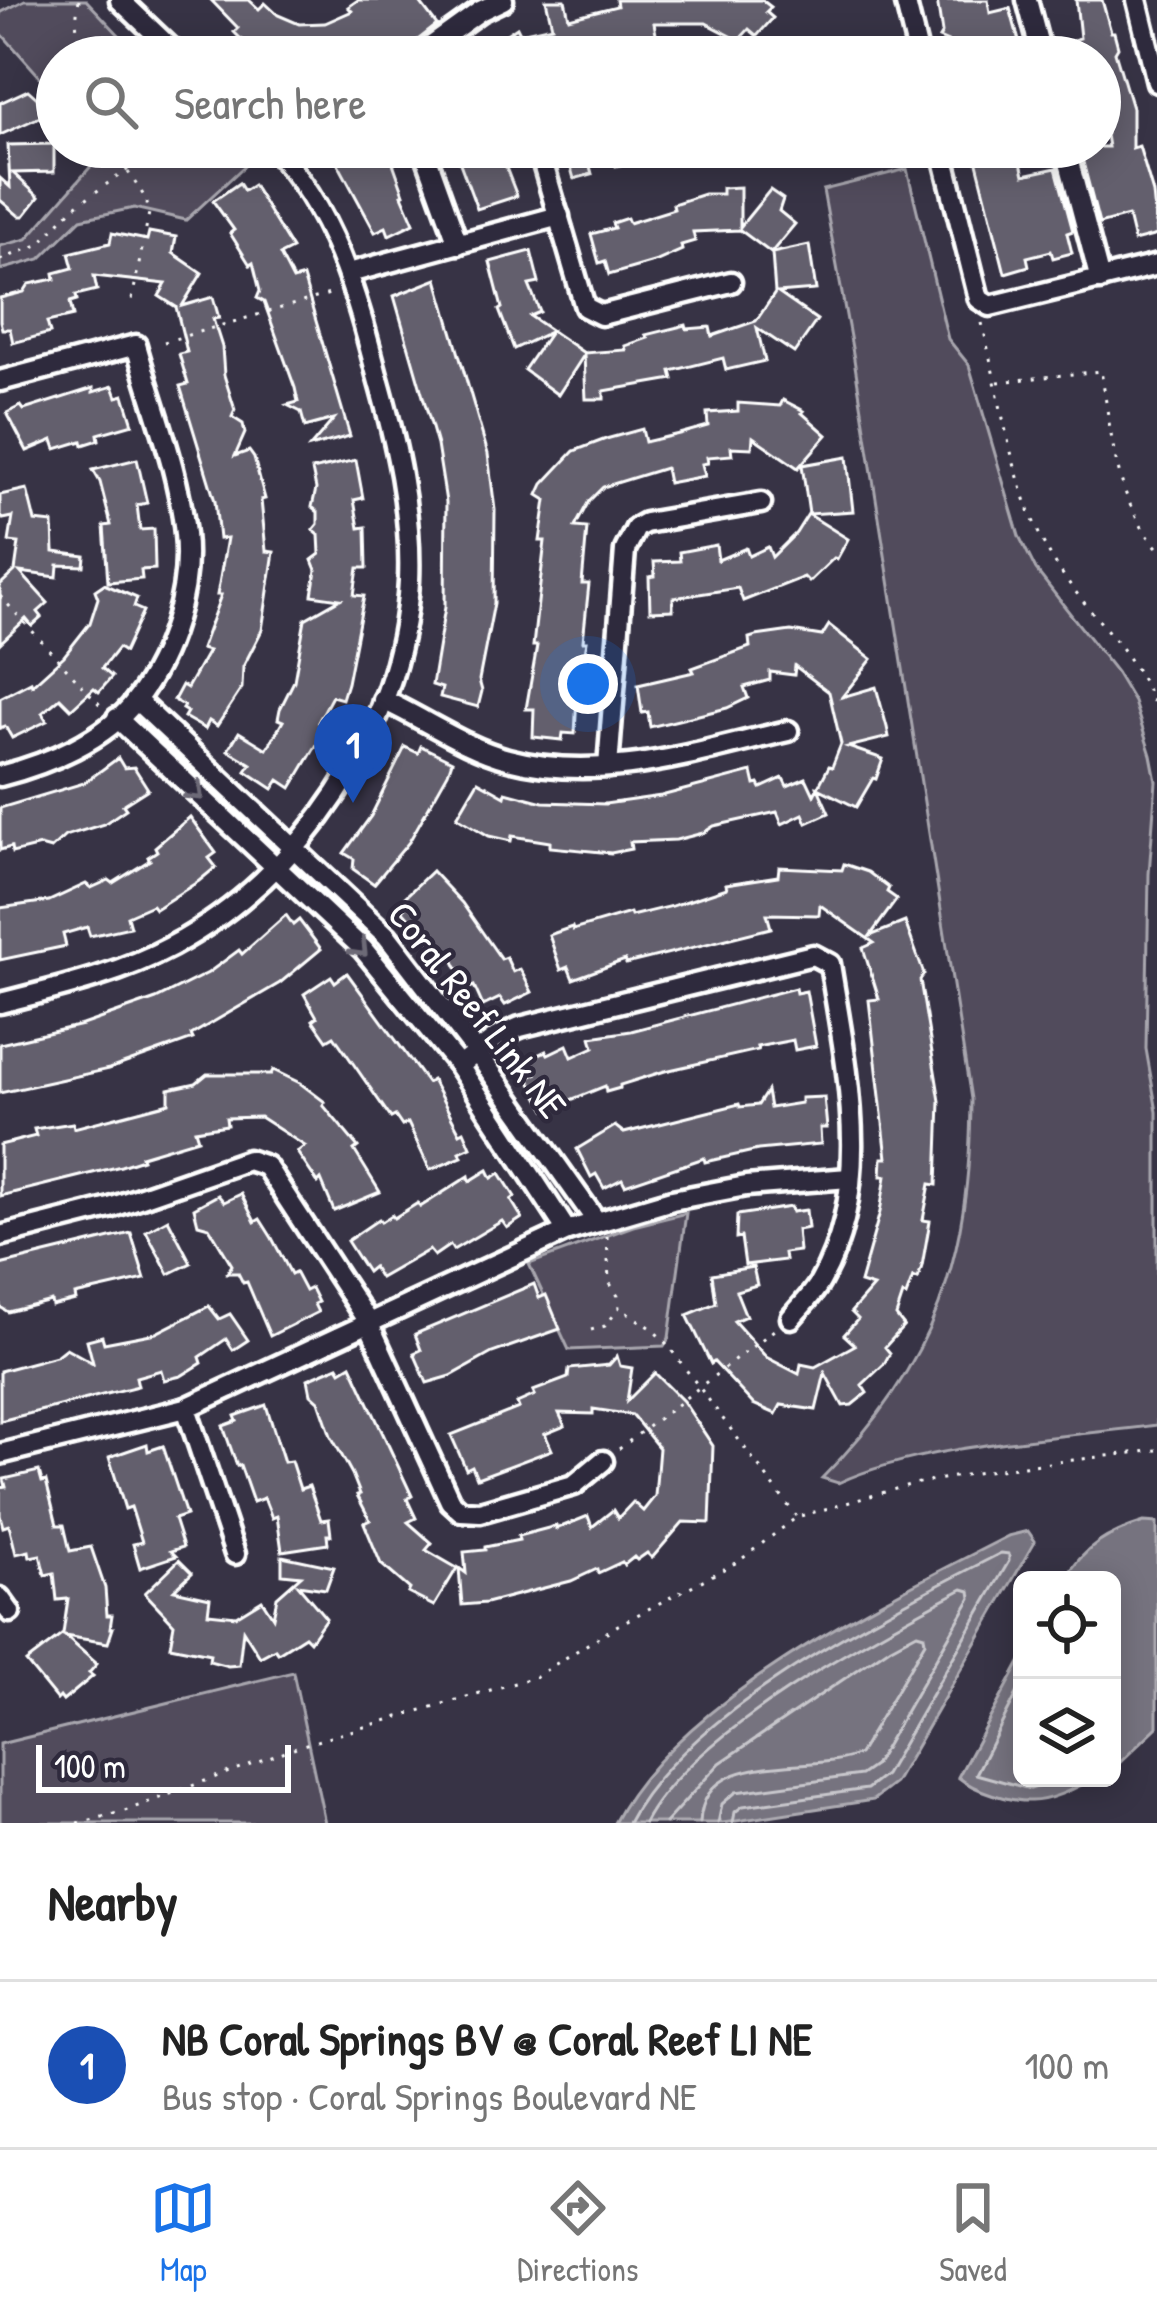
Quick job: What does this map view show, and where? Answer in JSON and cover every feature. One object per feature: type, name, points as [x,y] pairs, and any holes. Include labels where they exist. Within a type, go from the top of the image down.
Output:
[{"type":"street","points":[[120,0],[158,36]]},
{"type":"street","points":[[445,36],[503,0]]},
{"type":"street","points":[[905,0],[914,36]]},
{"type":"street","points":[[1028,0],[1037,36]]},
{"type":"street","points":[[1137,0],[1157,82]]},
{"type":"street","points":[[0,1003],[110,974],[172,946],[225,912],[275,869],[349,775],[383,700],[401,647],[409,581],[407,522],[395,441],[349,273],[314,203],[288,168]]},
{"type":"street","points":[[431,168],[458,244]]},
{"type":"street","points":[[544,168],[585,308],[602,315],[731,282]]},
{"type":"street","points":[[946,168],[979,298],[990,306],[1157,265]]},
{"type":"street","points":[[1071,168],[1100,280]]},
{"type":"street","points":[[349,273],[559,216]]},
{"type":"street","points":[[0,381],[136,345],[181,505],[187,556],[172,628],[136,700],[110,713],[51,760],[0,776]]},
{"type":"street","points":[[608,767],[626,550],[636,528],[761,503]]},
{"type":"street","name":"Coral Reef Link NE","points":[[136,700],[387,936],[602,1228]]},
{"type":"street","points":[[383,700],[502,758],[568,770],[647,763],[788,730]]},
{"type":"street","name":"Coral Reef Link NE","points":[[110,713],[363,950],[459,1066],[567,1231]]},
{"type":"street","points":[[459,1066],[497,1037],[520,1028],[813,956],[823,958],[830,964],[850,1087],[849,1178],[840,1237],[819,1284],[790,1318]]},
{"type":"street","points":[[0,1236],[110,1208],[248,1160],[266,1166],[368,1322],[450,1501],[461,1511],[480,1512],[574,1485],[603,1461]]},
{"type":"street","points":[[0,1454],[186,1408],[567,1231],[602,1228],[672,1200],[746,1186],[849,1178]]},
{"type":"street","points":[[186,1408],[235,1554]]},
{"type":"path","points":[[79,0],[75,20],[79,36]]},
{"type":"path","points":[[0,260],[38,245],[74,207],[128,170],[149,213],[131,300]]},
{"type":"path","points":[[164,342],[333,293]]},
{"type":"path","points":[[990,306],[981,322],[1024,495],[1043,542],[1064,578],[1120,642],[1157,711]]},
{"type":"path","points":[[996,382],[1101,371],[1119,479],[1139,527],[1157,547]]},
{"type":"path","points":[[0,596],[110,713]]},
{"type":"path","points":[[602,1228],[609,1282],[619,1308],[666,1343],[797,1517]]},
{"type":"path","points":[[591,1330],[612,1320],[619,1308]]},
{"type":"path","points":[[603,1461],[790,1318]]},
{"type":"path","points":[[78,1823],[122,1812],[296,1747],[535,1677],[618,1625],[739,1561],[797,1517],[913,1484],[1157,1450]]},
{"type":"shaded area","points":[[25,0],[86,0],[120,36],[36,36],[36,72],[0,32],[0,13]]},
{"type":"shaded area","points":[[90,168],[242,168],[186,220],[134,208],[81,219],[40,259],[0,270],[0,246],[27,239]]},
{"type":"shaded area","points":[[907,169],[948,339],[969,365],[1019,536],[1036,570],[1116,672],[1134,702],[1151,755],[1156,781],[1146,1049],[1157,1112],[1157,1425],[951,1450],[838,1483],[822,1478],[893,1393],[939,1305],[963,1209],[969,1156],[971,1099],[823,190]]},
{"type":"shaded area","points":[[686,1213],[669,1338],[664,1346],[569,1350],[529,1264],[633,1226]]},
{"type":"shaded area","points":[[293,1672],[325,1823],[0,1823],[0,1744]]},
{"type":"water","points":[[1144,1522],[1157,1523],[1157,1727],[1121,1761],[1121,1571],[1071,1571],[1098,1543]]},
{"type":"water","points":[[1028,1531],[1035,1541],[1018,1571],[1013,1571],[1013,1579],[895,1783],[873,1800],[723,1823],[614,1823],[645,1777],[686,1734],[735,1694],[846,1622],[1008,1536]]},
{"type":"water","points":[[1013,1676],[1013,1787],[1076,1787],[1022,1801],[958,1777]]},
{"type":"building","points":[[211,0],[249,0],[259,9],[265,3],[299,24],[325,23],[352,11],[348,7],[358,0],[418,0],[437,25],[423,36],[238,36],[234,32],[238,28]]},
{"type":"building","points":[[546,0],[565,0],[569,18],[617,6],[616,0],[762,0],[771,7],[766,12],[773,18],[757,36],[749,29],[743,36],[731,36],[706,23],[654,23],[656,34],[647,36],[503,36],[517,27],[520,33],[552,26]]},
{"type":"building","points":[[937,0],[988,0],[990,13],[1010,8],[1018,36],[940,36]]},
{"type":"building","points":[[1076,0],[1102,0],[1115,36],[1080,36]]},
{"type":"building","points":[[1121,72],[1132,108],[1132,148],[1139,146],[1153,193],[1157,235],[1134,241],[1128,216],[1099,224],[1084,168],[1121,168]]},
{"type":"building","points":[[28,90],[36,97],[36,119],[0,135],[0,103]]},
{"type":"building","points":[[36,144],[36,168],[54,168],[54,172],[13,173],[39,197],[24,216],[0,200],[0,178],[10,187],[8,145]]},
{"type":"building","points":[[340,168],[395,168],[414,223],[389,235],[386,227],[375,232]]},
{"type":"building","points":[[462,168],[506,168],[517,196],[477,209]]},
{"type":"building","points":[[571,168],[590,168],[592,174],[574,179]]},
{"type":"building","points":[[978,168],[1022,168],[1024,175],[1056,168],[1073,231],[1067,233],[1072,253],[1053,258],[1051,251],[1027,257],[1029,266],[1005,273]]},
{"type":"building","points":[[239,183],[244,191],[253,185],[292,249],[280,255],[293,280],[303,277],[350,436],[310,447],[334,419],[305,427],[301,412],[287,405],[298,402],[295,388],[264,302],[257,298],[260,291],[253,263],[250,265],[230,233],[234,230],[213,201]]},
{"type":"building","points":[[740,187],[740,227],[770,190],[783,199],[779,211],[795,224],[771,253],[740,230],[693,232],[695,241],[657,261],[609,275],[605,261],[599,263],[591,234],[614,228],[612,223],[627,218],[629,223],[674,209],[673,204],[704,194],[722,194],[722,188]]},
{"type":"building","points":[[149,232],[176,237],[173,253],[202,273],[182,306],[213,297],[219,318],[213,319],[235,410],[232,417],[243,424],[245,433],[235,456],[249,451],[254,458],[265,499],[261,500],[266,551],[274,552],[262,630],[243,667],[242,688],[217,726],[209,721],[205,729],[184,717],[184,706],[174,700],[182,685],[187,688],[208,651],[201,649],[221,595],[217,595],[227,538],[219,539],[215,501],[180,386],[188,384],[179,354],[187,352],[176,307],[159,296],[166,284],[94,276],[97,290],[76,295],[77,300],[70,302],[73,316],[47,322],[50,333],[13,343],[10,329],[2,329],[0,321],[0,298],[73,268],[69,253],[110,243],[112,233],[147,240]]},
{"type":"building","points":[[809,245],[816,290],[778,293],[817,320],[794,353],[757,328],[765,361],[726,370],[723,358],[671,371],[673,379],[604,391],[604,399],[586,399],[584,355],[558,395],[524,370],[550,332],[514,349],[499,310],[490,262],[531,251],[539,283],[529,285],[540,312],[530,316],[584,353],[626,350],[625,346],[648,338],[646,335],[686,325],[687,329],[710,327],[712,336],[756,321],[775,293],[772,253]]},
{"type":"building","points":[[437,279],[488,454],[495,510],[494,603],[478,707],[440,697],[442,688],[432,685],[445,607],[446,502],[437,445],[394,296]]},
{"type":"building","points":[[113,386],[117,397],[124,395],[133,424],[98,434],[99,440],[83,445],[82,441],[56,449],[53,440],[27,451],[7,413],[21,406],[24,410]]},
{"type":"building","points":[[783,400],[804,411],[827,435],[798,468],[753,437],[752,448],[731,447],[732,455],[707,457],[708,463],[702,464],[705,476],[668,483],[665,468],[603,487],[589,501],[575,527],[587,528],[582,584],[589,584],[575,734],[563,733],[562,740],[533,737],[534,709],[526,709],[537,646],[533,646],[545,541],[540,541],[546,500],[538,495],[543,484],[574,451],[606,439],[642,429],[645,442],[708,426],[707,413],[738,411],[738,403],[780,406]]},
{"type":"building","points":[[847,457],[853,511],[809,514],[802,465]]},
{"type":"building","points":[[137,459],[147,503],[137,505],[140,530],[154,529],[155,569],[141,570],[142,579],[108,582],[104,526],[111,525],[93,470]]},
{"type":"building","points":[[356,460],[363,498],[354,500],[359,528],[366,527],[367,568],[358,568],[354,595],[364,596],[347,683],[342,699],[332,696],[318,722],[328,726],[291,788],[279,780],[273,789],[246,771],[251,764],[228,750],[239,732],[267,749],[283,721],[278,719],[280,709],[294,681],[305,619],[340,599],[312,595],[316,570],[312,560],[320,554],[319,535],[313,530],[318,512],[312,507],[316,489],[312,470]]},
{"type":"building","points":[[27,489],[35,521],[53,523],[54,552],[85,556],[84,566],[58,565],[57,577],[20,572],[48,603],[32,626],[26,619],[0,643],[0,585],[15,571],[19,543],[9,542],[13,517],[0,515],[0,495]]},
{"type":"building","points":[[808,514],[848,539],[837,559],[809,582],[804,577],[743,601],[738,588],[673,598],[673,610],[650,611],[649,577],[655,576],[654,562],[680,561],[679,552],[716,545],[718,560],[746,548],[749,556],[768,547],[772,557]]},
{"type":"building","points":[[104,584],[137,598],[134,607],[143,611],[124,652],[118,648],[102,668],[112,677],[99,692],[94,688],[71,709],[60,698],[42,713],[47,721],[12,738],[5,726],[0,728],[0,698],[32,685],[64,656],[90,623],[98,598],[95,590]]},
{"type":"building","points":[[829,625],[872,659],[842,697],[876,687],[889,737],[848,747],[883,759],[876,779],[856,807],[818,788],[829,813],[807,823],[803,814],[782,824],[777,812],[676,840],[630,842],[631,849],[611,853],[489,836],[457,817],[478,781],[505,796],[506,792],[543,802],[605,804],[661,796],[752,772],[755,785],[761,788],[783,778],[787,786],[806,778],[814,795],[841,744],[829,692],[795,666],[794,675],[770,672],[770,680],[744,687],[748,698],[727,708],[650,727],[648,712],[642,713],[638,685],[694,672],[692,668],[750,647],[749,638],[791,631],[822,636]]},
{"type":"building","points":[[421,746],[452,761],[448,773],[409,842],[374,884],[353,869],[354,859],[344,853],[371,816],[405,747],[418,753]]},
{"type":"building","points":[[118,758],[124,768],[134,767],[148,789],[123,805],[126,809],[104,824],[65,836],[51,849],[0,850],[0,808],[84,783]]},
{"type":"building","points":[[190,817],[216,853],[209,858],[216,867],[199,881],[155,909],[152,905],[127,916],[130,927],[90,936],[87,927],[63,934],[66,946],[0,960],[0,908],[49,901],[86,884],[91,888],[109,880],[113,883],[150,860],[155,847]]},
{"type":"building","points":[[844,864],[868,872],[897,899],[870,936],[905,922],[924,974],[920,980],[940,1101],[937,1185],[930,1184],[923,1220],[930,1221],[918,1279],[913,1277],[896,1316],[904,1326],[885,1347],[890,1353],[884,1364],[862,1385],[867,1393],[843,1406],[825,1373],[816,1410],[781,1405],[776,1414],[753,1404],[711,1364],[687,1315],[716,1303],[712,1274],[753,1267],[757,1285],[736,1291],[746,1316],[734,1321],[766,1357],[799,1374],[801,1364],[815,1367],[855,1345],[844,1335],[858,1319],[851,1312],[873,1287],[860,1283],[880,1212],[886,1176],[881,1176],[882,1158],[887,1158],[869,1000],[879,999],[863,948],[874,943],[820,905],[819,915],[767,914],[771,928],[626,964],[625,960],[573,979],[568,967],[561,970],[549,935],[672,906],[727,888],[726,884],[778,876],[779,867],[842,870]]},
{"type":"building","points":[[432,871],[462,903],[501,959],[506,957],[513,972],[520,969],[532,992],[505,1005],[500,998],[483,1006],[474,986],[467,989],[452,957],[447,961],[402,910],[410,902],[405,897]]},
{"type":"building","points":[[286,915],[293,925],[299,920],[321,949],[280,983],[191,1035],[193,1039],[109,1069],[0,1093],[0,1044],[82,1025],[156,999],[208,973],[239,950],[242,954]]},
{"type":"building","points":[[347,973],[427,1083],[432,1080],[460,1133],[464,1131],[471,1147],[460,1152],[462,1157],[430,1170],[408,1123],[402,1126],[395,1116],[391,1118],[334,1036],[327,1040],[313,1020],[317,1017],[304,994],[331,976],[335,982]]},
{"type":"building","points":[[795,988],[796,993],[806,991],[816,1046],[795,1050],[793,1040],[757,1047],[606,1092],[605,1086],[546,1110],[528,1078],[536,1074],[531,1058],[546,1051],[567,1045],[572,1057],[594,1047],[591,1037]]},
{"type":"building","points":[[273,1070],[325,1102],[358,1147],[354,1150],[380,1192],[334,1211],[321,1180],[318,1183],[297,1152],[305,1146],[260,1117],[226,1118],[227,1125],[195,1130],[198,1139],[142,1159],[0,1196],[0,1145],[36,1136],[34,1129],[73,1123],[74,1128],[169,1103],[169,1089],[196,1083],[207,1074],[271,1074]]},
{"type":"building","points":[[767,1091],[770,1108],[801,1103],[801,1098],[824,1097],[827,1128],[820,1128],[821,1144],[758,1150],[705,1162],[704,1158],[604,1188],[596,1174],[591,1177],[577,1149],[615,1126],[624,1133],[739,1104],[758,1105]]},
{"type":"building","points":[[488,1170],[492,1178],[500,1173],[522,1218],[507,1228],[502,1221],[453,1250],[450,1245],[434,1256],[429,1250],[380,1278],[373,1267],[367,1272],[347,1241],[379,1219],[394,1218],[418,1203],[420,1207],[469,1176],[470,1181]]},
{"type":"building","points":[[241,1194],[291,1274],[295,1272],[305,1291],[311,1288],[318,1302],[314,1304],[318,1312],[270,1336],[247,1282],[238,1273],[227,1273],[232,1265],[209,1227],[198,1224],[194,1208],[218,1195],[224,1202]]},
{"type":"building","points":[[791,1207],[792,1212],[806,1210],[808,1228],[797,1230],[799,1251],[784,1253],[785,1260],[745,1265],[741,1237],[736,1238],[737,1215]]},
{"type":"building","points":[[168,1219],[191,1263],[169,1274],[146,1231]]},
{"type":"building","points":[[131,1233],[145,1279],[75,1295],[76,1300],[52,1306],[51,1301],[8,1312],[0,1307],[0,1265]]},
{"type":"building","points":[[534,1284],[539,1298],[546,1295],[560,1329],[427,1383],[414,1353],[421,1350],[415,1334]]},
{"type":"building","points":[[209,1306],[219,1319],[230,1314],[248,1340],[233,1350],[226,1339],[181,1376],[164,1380],[161,1370],[136,1377],[138,1386],[0,1421],[0,1371],[56,1356],[66,1348],[93,1363],[87,1340],[102,1336],[104,1343],[156,1333]]},
{"type":"building","points":[[617,1356],[620,1366],[632,1368],[627,1401],[655,1373],[683,1401],[713,1446],[710,1523],[683,1522],[652,1558],[647,1553],[571,1581],[462,1605],[459,1568],[466,1573],[464,1552],[485,1550],[588,1516],[592,1527],[613,1510],[618,1518],[633,1502],[643,1511],[655,1496],[659,1448],[632,1415],[593,1409],[593,1414],[559,1413],[565,1426],[545,1434],[552,1450],[477,1478],[472,1466],[466,1469],[451,1435],[519,1408],[517,1403],[535,1395],[533,1391],[568,1378],[569,1369],[609,1365]]},
{"type":"building","points":[[351,1365],[412,1496],[407,1499],[416,1518],[408,1522],[432,1543],[426,1550],[457,1568],[434,1606],[408,1593],[410,1589],[381,1564],[364,1523],[370,1520],[352,1474],[319,1401],[311,1394],[308,1379]]},
{"type":"building","points":[[266,1405],[284,1462],[291,1461],[300,1489],[309,1486],[321,1520],[329,1519],[328,1544],[282,1551],[277,1516],[272,1518],[264,1498],[253,1502],[223,1426],[237,1421],[235,1416]]},
{"type":"building","points":[[147,1444],[148,1451],[163,1446],[186,1515],[174,1519],[183,1547],[171,1551],[176,1556],[140,1568],[133,1544],[142,1542],[131,1507],[125,1509],[109,1457]]},
{"type":"building","points":[[39,1471],[57,1525],[64,1525],[70,1551],[91,1547],[105,1588],[107,1615],[112,1615],[108,1643],[65,1636],[97,1664],[89,1673],[93,1676],[63,1701],[57,1700],[26,1662],[63,1634],[68,1599],[57,1600],[54,1573],[45,1575],[40,1555],[16,1554],[9,1525],[3,1527],[0,1515],[4,1479]]},
{"type":"building","points":[[282,1556],[334,1567],[326,1589],[298,1585],[326,1618],[310,1641],[305,1636],[278,1653],[275,1649],[260,1657],[243,1630],[239,1665],[228,1666],[209,1661],[210,1654],[170,1646],[174,1624],[145,1593],[179,1560],[192,1573],[174,1590],[210,1598],[208,1613],[236,1616],[262,1600],[273,1617],[277,1597],[301,1576],[282,1574]]},
{"type":"place","name":"NB Coral Springs BV @ Coral Reef LI NE","points":[[353,803]]}]
